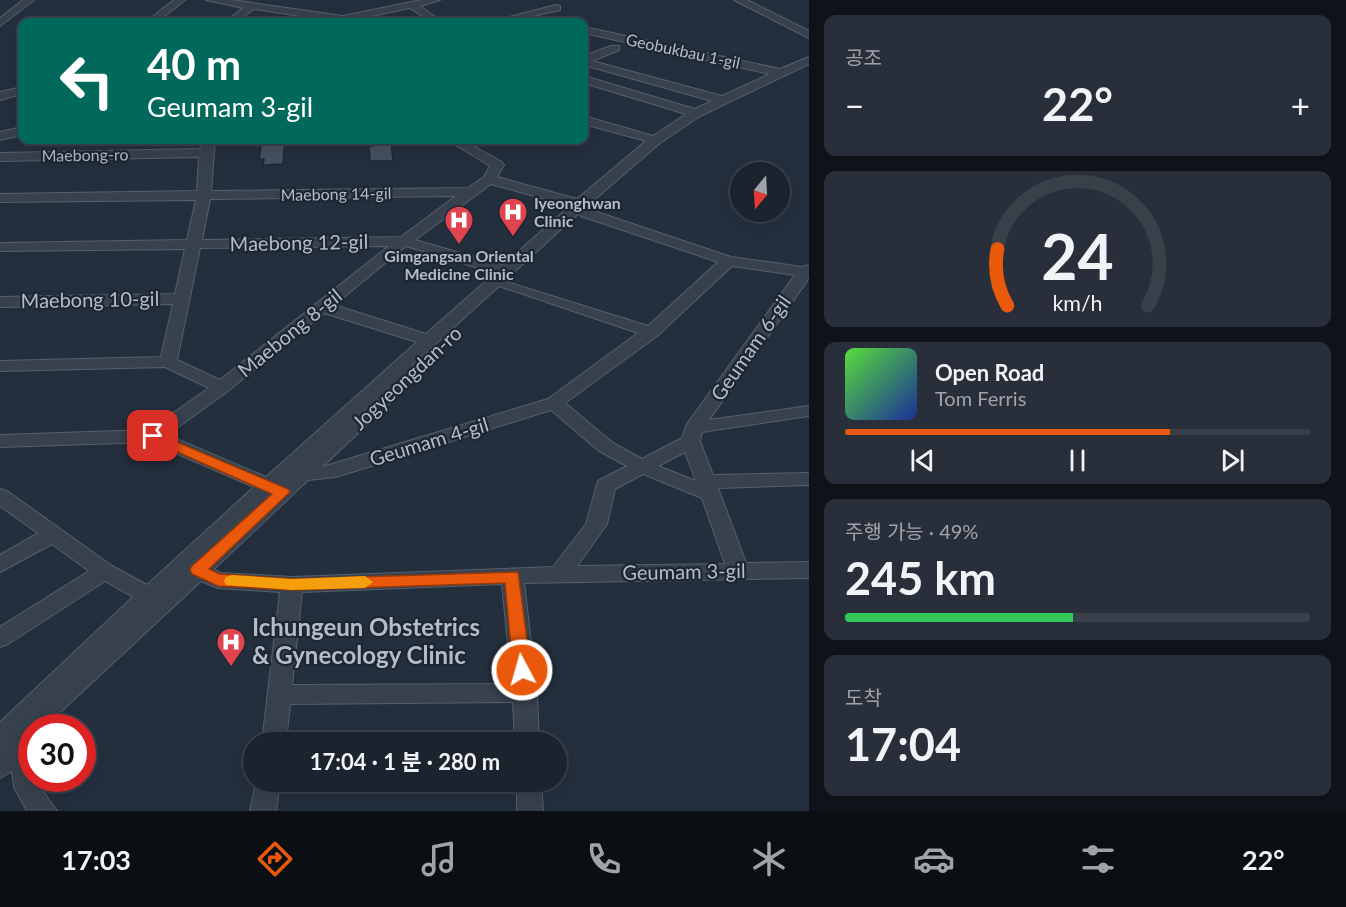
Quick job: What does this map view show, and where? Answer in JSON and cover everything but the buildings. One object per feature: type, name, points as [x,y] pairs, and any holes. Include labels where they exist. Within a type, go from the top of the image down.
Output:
[{"type":"street","points":[[0,22],[29,0]]},
{"type":"street","points":[[156,18],[180,0]]},
{"type":"street","points":[[211,0],[334,18]]},
{"type":"street","points":[[346,18],[435,0]]},
{"type":"street","points":[[739,0],[809,34]]},
{"type":"street","points":[[412,5],[431,18]]},
{"type":"street","points":[[236,18],[251,7]]},
{"type":"street","points":[[512,18],[556,8]]},
{"type":"street","points":[[521,16],[531,18]]},
{"type":"street","name":"Geobukbau 1-gil","points":[[588,31],[782,72]]},
{"type":"street","points":[[588,59],[615,48]]},
{"type":"street","name":"Jogyeongdan-ro","points":[[35,714],[150,596],[276,489],[303,474],[506,278],[655,140],[696,113],[721,100],[809,60]]},
{"type":"street","points":[[588,62],[721,100]]},
{"type":"street","name":"Jogyeongdan-ro","points":[[583,209],[690,126],[809,67]]},
{"type":"street","points":[[588,80],[696,113]]},
{"type":"street","points":[[0,96],[18,92]]},
{"type":"street","points":[[588,121],[655,140]]},
{"type":"street","points":[[0,136],[18,132]]},
{"type":"street","points":[[404,241],[468,192],[489,179],[497,165],[487,157],[472,153],[462,144]]},
{"type":"street","points":[[168,362],[204,195],[207,146]]},
{"type":"street","name":"Maebong-ro","points":[[0,157],[207,146]]},
{"type":"street","points":[[489,179],[583,209],[729,261],[808,272]]},
{"type":"street","name":"Maebong 14-gil","points":[[0,198],[468,192]]},
{"type":"street","name":"Maebong 12-gil","points":[[0,247],[404,241],[651,332]]},
{"type":"street","name":"Maebong 8-gil","points":[[0,366],[168,362],[222,387],[404,241]]},
{"type":"street","name":"Geumam 4-gil","points":[[303,474],[329,473],[554,403],[651,332],[729,261]]},
{"type":"street","name":"Geumam 6-gil","points":[[692,434],[808,272]]},
{"type":"street","name":"Jogyeongdan-ro","points":[[41,714],[198,570],[276,489],[431,340],[506,278]]},
{"type":"street","name":"Maebong 10-gil","points":[[0,302],[181,299]]},
{"type":"street","name":"Jogyeongdan-ro","points":[[322,307],[431,340]]},
{"type":"street","points":[[153,436],[222,387]]},
{"type":"street","points":[[554,403],[606,447],[641,466],[708,488],[809,479]]},
{"type":"street","name":"Geumam 6-gil","points":[[692,434],[802,412]]},
{"type":"street","points":[[559,574],[593,530],[604,508],[605,486],[692,434],[708,488],[738,572]]},
{"type":"street","points":[[0,441],[153,436],[276,489]]},
{"type":"street","points":[[3,503],[104,572],[150,596]]},
{"type":"street","points":[[0,565],[51,535]]},
{"type":"street","name":"Geumam 3-gil","points":[[198,570],[218,580],[292,585],[559,574],[809,570]]},
{"type":"street","points":[[0,638],[104,572]]},
{"type":"street","points":[[512,576],[525,693],[527,732]]},
{"type":"street","points":[[275,732],[292,585]]},
{"type":"street","points":[[281,695],[525,693]]},
{"type":"street","name":"Jogyeongdan-ro","points":[[0,767],[18,731]]},
{"type":"street","points":[[29,792],[35,804],[44,811]]},
{"type":"street","points":[[263,811],[266,792]]},
{"type":"street","points":[[530,792],[531,811]]},
{"type":"slow traffic","points":[[232,581],[292,585],[365,582]]},
{"type":"place","name":"Iyeonghwan Clinic","points":[[513,238]]},
{"type":"place","name":"Gimgangsan Oriental Medicine Clinic","points":[[459,246]]},
{"type":"place","name":"Ichungeun Obstetrics & Gynecology Clinic","points":[[231,668]]},
{"type":"route","points":[[153,436],[282,492],[198,570],[218,580],[292,585],[512,576],[522,670]]}]
